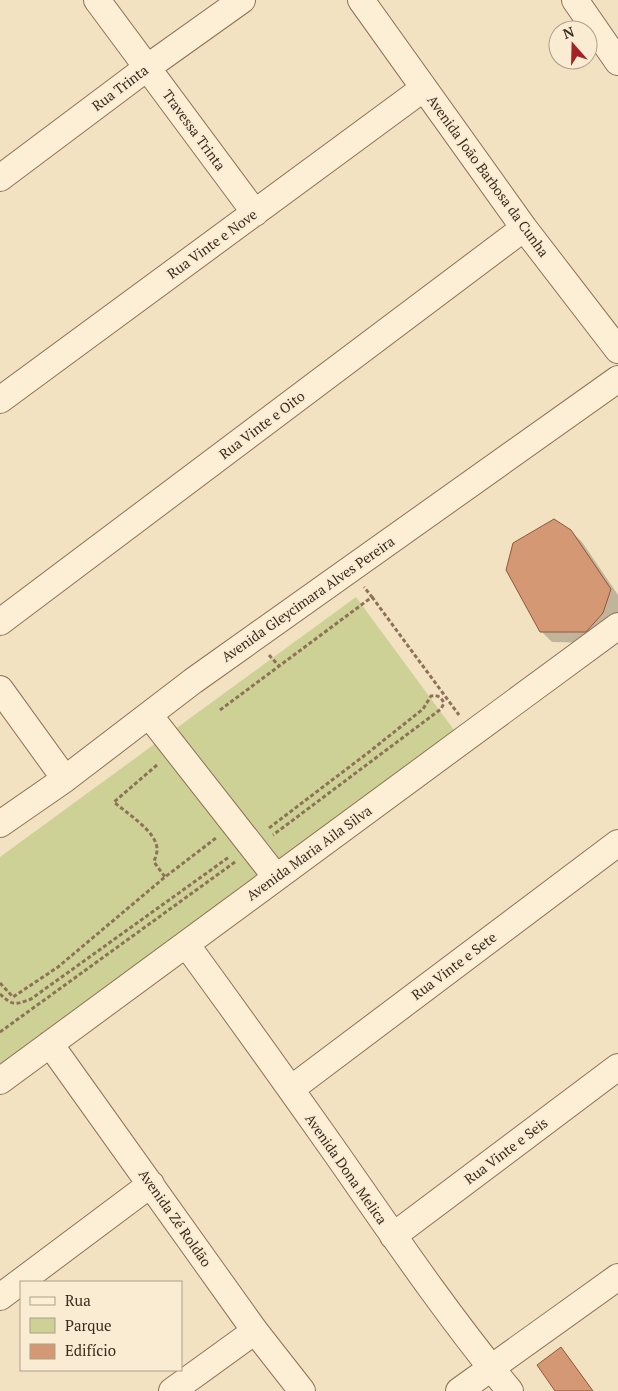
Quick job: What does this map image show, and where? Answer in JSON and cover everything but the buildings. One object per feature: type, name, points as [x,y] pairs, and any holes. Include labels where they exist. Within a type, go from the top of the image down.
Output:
[{"type":"street","name":"Travessa Trinta","points":[[97,0],[255,213]]},
{"type":"street","name":"Rua Trinta","points":[[0,178],[148,67],[242,0]]},
{"type":"street","name":"Avenida João Barbosa da Cunha","points":[[361,0],[524,228],[618,350]]},
{"type":"street","points":[[575,0],[618,62]]},
{"type":"street","name":"Rua Vinte e Nove","points":[[0,400],[424,88]]},
{"type":"street","name":"Rua Vinte e Oito","points":[[0,622],[524,228]]},
{"type":"street","name":"Avenida Gleycimara Alves Pereira","points":[[0,824],[65,779],[193,681],[618,379]]},
{"type":"street","name":"Avenida Maria Aila Silva","points":[[0,1081],[618,626]]},
{"type":"street","points":[[0,689],[65,779]]},
{"type":"street","points":[[149,715],[276,877]]},
{"type":"street","name":"Rua Vinte e Sete","points":[[291,1088],[618,843]]},
{"type":"street","name":"Avenida Dona Melica","points":[[186,944],[291,1088],[393,1236],[510,1391]]},
{"type":"street","name":"Avenida Zé Roldão","points":[[50,1044],[255,1331],[302,1391]]},
{"type":"street","name":"Rua Vinte e Seis","points":[[393,1236],[618,1066]]},
{"type":"street","points":[[21,1281],[151,1184]]},
{"type":"street","points":[[459,1391],[618,1277]]},
{"type":"street","points":[[0,1297],[20,1282]]},
{"type":"street","points":[[172,1391],[255,1331]]},
{"type":"path","points":[[351,569],[473,733]]},
{"type":"path","points":[[220,710],[372,597]]},
{"type":"path","points":[[165,877],[154,862],[158,849],[153,837],[136,818],[114,802],[144,775],[177,750]]},
{"type":"path","points":[[0,983],[13,997],[58,967],[165,877],[242,833]]},
{"type":"path","points":[[0,994],[16,1004],[31,999],[200,876],[242,833]]},
{"type":"green space","points":[[356,597],[454,730],[0,1064],[0,857]]}]
